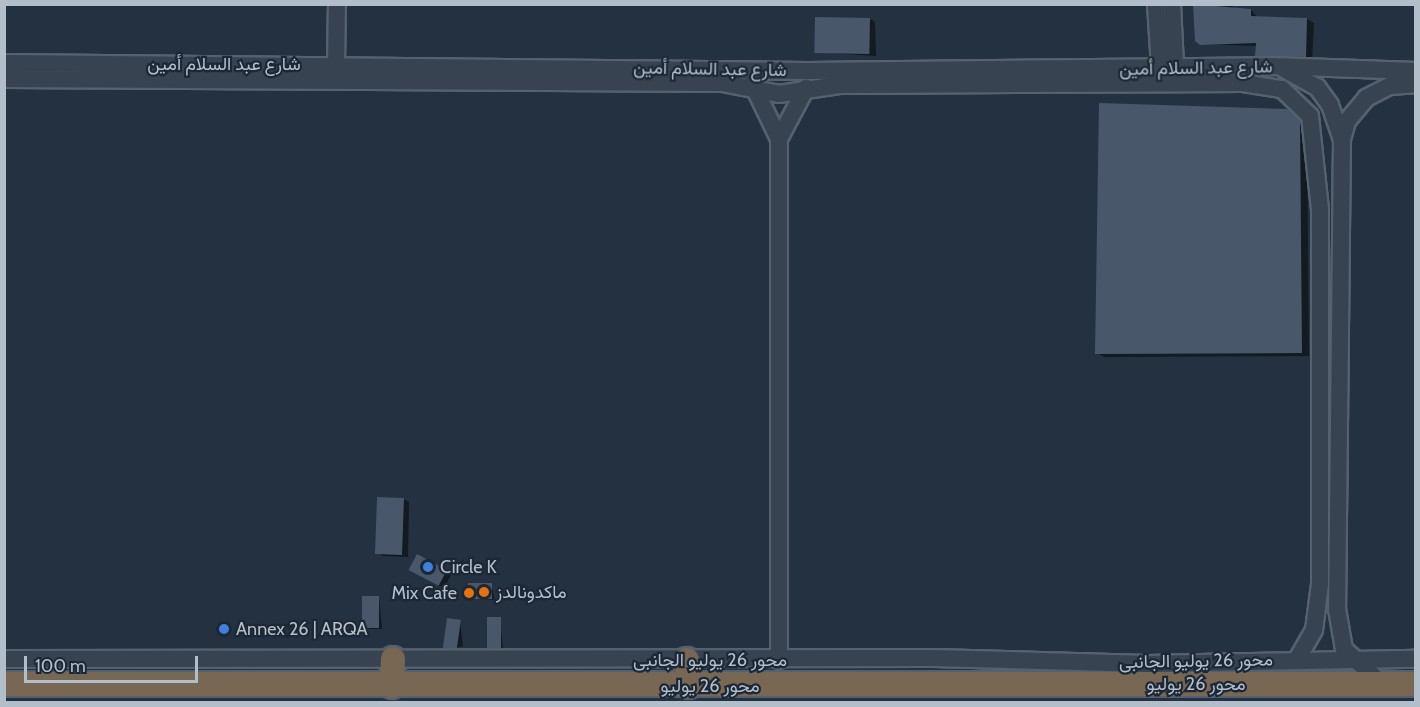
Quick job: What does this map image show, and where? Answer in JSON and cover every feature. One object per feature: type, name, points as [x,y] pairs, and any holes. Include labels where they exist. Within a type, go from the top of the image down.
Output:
[{"type":"highway","points":[[392,687],[393,659]]},
{"type":"highway","points":[[687,660],[689,686]]},
{"type":"highway","name":"محور 26 يوليو","points":[[4,684],[392,687],[1416,684]]},
{"type":"highway","points":[[24,702],[40,684]]},
{"type":"street","points":[[336,65],[337,4]]},
{"type":"street","points":[[1156,4],[1167,67]]},
{"type":"street","points":[[1167,67],[1172,4]]},
{"type":"street","name":"شارع عبد السلام أمين","points":[[4,63],[336,65],[722,83],[756,89],[803,92],[839,85],[1244,83],[1282,89],[1304,105],[1316,140],[1319,259]]},
{"type":"street","points":[[1273,66],[1317,87],[1330,105],[1342,139]]},
{"type":"street","name":"شارع عبد السلام أمين","points":[[4,79],[759,69],[808,71],[1273,66],[1416,71]]},
{"type":"street","points":[[759,69],[752,78],[779,139],[779,660]]},
{"type":"street","points":[[779,139],[811,79],[808,71]]},
{"type":"street","points":[[1382,684],[1351,657],[1340,636],[1338,608],[1339,258],[1342,139],[1347,121],[1366,98],[1390,86],[1416,84]]},
{"type":"street","points":[[1298,659],[1308,646],[1317,609],[1319,259],[1339,258]]},
{"type":"street","points":[[1319,388],[1339,388]]},
{"type":"street","points":[[1317,609],[1338,608]]},
{"type":"street","name":"محور 26 يوليو الجانبى","points":[[4,658],[779,660],[1148,664],[1351,657],[1416,659]]},
{"type":"building","points":[[1193,4],[1251,9],[1251,16],[1307,18],[1306,57],[1255,56],[1256,43],[1200,45],[1195,41]]},
{"type":"building","points":[[815,17],[870,18],[869,54],[814,53]]},
{"type":"building","points":[[1099,103],[1287,109],[1300,121],[1302,353],[1095,354]]},
{"type":"building","points":[[377,497],[404,498],[402,555],[375,554]]},
{"type":"building","points":[[417,554],[447,570],[439,586],[409,570]]},
{"type":"building","points":[[468,583],[492,583],[492,599],[468,599]]},
{"type":"building","points":[[362,596],[379,596],[379,628],[362,628]]},
{"type":"building","points":[[487,617],[501,617],[501,648],[487,648]]},
{"type":"building","points":[[447,618],[461,620],[457,650],[443,648]]},
{"type":"place","name":"Circle K","points":[[428,567]]},
{"type":"place","name":"ماكدونالدز","points":[[484,592]]},
{"type":"place","name":"Mix Cafe","points":[[469,593]]},
{"type":"place","name":"Annex 26 | ARQA","points":[[224,629]]}]
